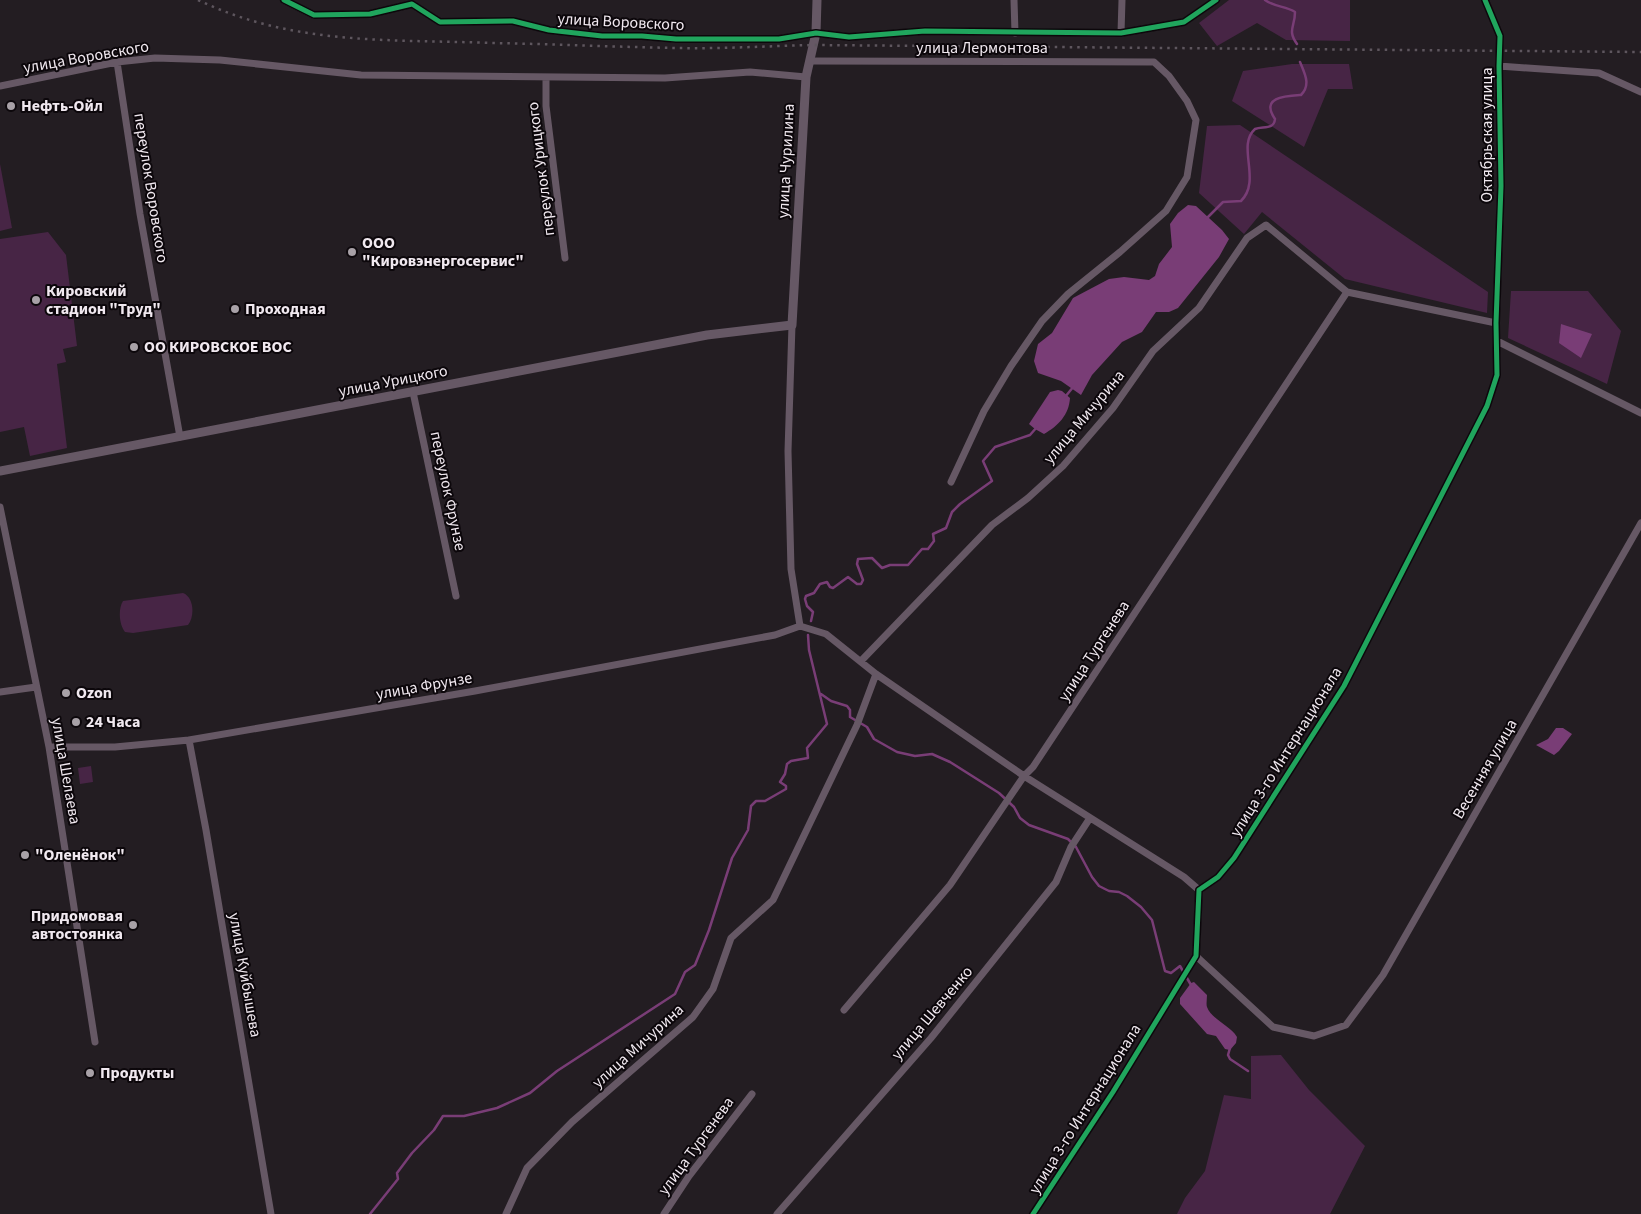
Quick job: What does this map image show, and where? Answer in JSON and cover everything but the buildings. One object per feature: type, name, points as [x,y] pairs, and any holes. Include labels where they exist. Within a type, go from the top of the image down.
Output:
[{"type":"street","name":"улица Воровского","points":[[284,0],[314,15],[370,14],[412,2],[440,22],[513,21],[549,30],[602,36],[642,36],[676,39],[779,39],[816,33],[849,37],[925,31],[1121,33],[1184,22],[1216,0]]},
{"type":"street","name":"улица Чурилина","points":[[792,325],[806,77],[816,33],[817,0]]},
{"type":"street","points":[[1014,0],[1015,33]]},
{"type":"street","points":[[1121,33],[1122,0]]},
{"type":"street","name":"Октябрьская улица","points":[[1485,0],[1500,36],[1501,186],[1499,272]]},
{"type":"street","name":"улица Воровского","points":[[0,86],[118,62],[155,58],[220,60],[361,75],[665,78],[750,72],[806,77]]},
{"type":"street","name":"улица Лермонтова","points":[[810,61],[1154,62],[1173,82],[1187,101],[1196,120],[1187,176],[1166,211],[1120,252],[1068,294],[1042,321],[1011,366],[984,411],[951,482]]},
{"type":"street","name":"переулок Воровского","points":[[118,62],[140,214],[180,437]]},
{"type":"street","name":"Октябрьская улица","points":[[1499,66],[1599,73],[1641,92]]},
{"type":"street","name":"переулок Урицкого","points":[[546,77],[546,106],[565,258]]},
{"type":"street","name":"улица Мичурина","points":[[861,661],[992,526],[1028,498],[1063,466],[1113,408],[1153,351],[1199,308],[1246,238],[1266,225],[1347,292]]},
{"type":"street","name":"улица 3-го Интернационала","points":[[1033,1214],[1112,1092],[1196,956],[1199,890],[1218,877],[1234,858],[1344,686],[1487,406],[1497,375],[1496,324],[1499,272]]},
{"type":"street","points":[[1347,292],[1496,324]]},
{"type":"street","name":"улица Тургенева","points":[[844,1010],[950,885],[1024,776],[1033,768],[1347,292]]},
{"type":"street","points":[[792,325],[788,451],[791,569],[800,626],[826,634],[876,674],[1024,776],[1184,877],[1199,890]]},
{"type":"street","name":"улица Урицкого","points":[[0,471],[707,335],[792,325]]},
{"type":"street","points":[[1496,341],[1641,413]]},
{"type":"street","name":"переулок Фрунзе","points":[[413,392],[456,596]]},
{"type":"street","name":"улица Шелаева","points":[[0,507],[49,747],[94,1042]]},
{"type":"street","name":"Весенняя улица","points":[[1196,956],[1273,1027],[1314,1036],[1346,1025],[1383,975],[1641,523]]},
{"type":"street","name":"улица Фрунзе","points":[[49,747],[115,747],[188,740],[475,691],[765,637],[800,626]]},
{"type":"street","name":"улица Мичурина","points":[[506,1214],[527,1168],[572,1122],[693,1017],[708,996],[731,938],[773,900],[857,726],[876,674]]},
{"type":"street","points":[[0,692],[36,687]]},
{"type":"street","name":"улица Куйбышева","points":[[188,740],[208,840],[272,1214]]},
{"type":"street","name":"улица Шевченко","points":[[777,1214],[931,1038],[1056,882],[1070,847],[1090,818]]},
{"type":"street","name":"улица Тургенева","points":[[664,1214],[689,1176],[752,1094]]},
{"type":"shaded area","points":[[1229,0],[1350,0],[1350,41],[1286,40],[1257,23],[1217,46],[1199,23]]},
{"type":"shaded area","points":[[1292,64],[1349,64],[1353,89],[1328,89],[1304,147],[1232,101],[1243,71]]},
{"type":"shaded area","points":[[1240,125],[1488,292],[1487,313],[1345,279],[1262,212],[1244,234],[1199,193],[1207,126]]},
{"type":"shaded area","points":[[0,164],[12,228],[0,231]]},
{"type":"shaded area","points":[[1188,205],[1196,206],[1229,239],[1219,257],[1178,308],[1169,312],[1156,312],[1142,332],[1122,342],[1092,375],[1081,395],[1061,381],[1038,373],[1034,361],[1038,344],[1052,333],[1073,298],[1109,279],[1124,277],[1149,280],[1155,276],[1159,264],[1172,247],[1170,224],[1178,213]]},
{"type":"shaded area","name":"Кировский стадион \"Труд\"","points":[[48,232],[66,255],[77,346],[63,349],[66,362],[57,364],[67,448],[30,456],[24,427],[0,432],[0,239]]},
{"type":"shaded area","points":[[1511,291],[1588,291],[1621,331],[1607,384],[1508,338]]},
{"type":"shaded area","points":[[1561,324],[1592,334],[1581,358],[1559,343]]},
{"type":"shaded area","points":[[1058,390],[1070,398],[1069,404],[1065,415],[1058,424],[1044,434],[1029,424],[1050,392]]},
{"type":"shaded area","points":[[183,593],[189,598],[192,607],[192,617],[188,625],[133,633],[125,632],[121,625],[120,616],[120,608],[123,601]]},
{"type":"shaded area","points":[[1556,728],[1563,728],[1572,734],[1554,755],[1536,745],[1548,739]]},
{"type":"shaded area","points":[[91,766],[93,782],[80,784],[78,768]]},
{"type":"shaded area","points":[[1194,982],[1207,995],[1209,1012],[1237,1037],[1236,1043],[1230,1050],[1225,1049],[1216,1036],[1207,1034],[1180,1004],[1180,998],[1191,983]]},
{"type":"shaded area","points":[[1281,1055],[1309,1090],[1365,1146],[1330,1214],[1177,1214],[1185,1198],[1205,1171],[1224,1095],[1251,1099],[1251,1056]]},
{"type":"waterway","points":[[1265,0],[1295,12],[1292,35],[1297,44]]},
{"type":"waterway","points":[[1206,219],[1223,202],[1241,201],[1247,193],[1250,173],[1248,154],[1250,136],[1255,129],[1273,125],[1275,119],[1271,112],[1270,106],[1272,102],[1282,97],[1301,95],[1304,91],[1306,79],[1300,62]]},
{"type":"waterway","points":[[1065,397],[1074,386]]},
{"type":"waterway","points":[[811,621],[813,612],[807,606],[806,596],[814,593],[820,584],[827,582],[833,588],[848,577],[857,584],[861,584],[863,580],[857,564],[858,559],[872,558],[882,568],[890,565],[908,565],[922,549],[928,549],[934,541],[933,534],[946,528],[952,512],[992,481],[983,461],[995,447],[1030,435],[1037,427]]},
{"type":"waterway","points":[[370,1214],[398,1179],[397,1173],[412,1153],[434,1130],[443,1116],[464,1116],[497,1108],[530,1093],[557,1071],[675,994],[685,972],[695,965],[709,930],[732,858],[748,830],[751,806],[756,801],[765,801],[786,789],[786,786],[780,782],[785,774],[787,764],[791,761],[808,758],[807,748],[827,724],[809,650],[808,635]]},
{"type":"waterway","points":[[821,694],[831,701],[847,706],[850,710],[850,717],[867,727],[874,739],[897,752],[915,756],[932,754],[950,762],[999,793],[1014,807],[1020,818],[1029,825],[1068,839],[1076,847],[1099,886],[1127,896],[1141,907],[1152,920],[1165,971],[1171,973],[1180,966],[1191,985]]},
{"type":"waterway","points":[[1230,1048],[1228,1055],[1230,1059],[1248,1071]]},
{"type":"railway","points":[[198,0],[234,15],[270,26],[306,33],[379,40],[694,48],[814,45],[1641,52]]},
{"type":"cycle path","points":[[284,0],[314,15],[370,14],[412,4],[440,22],[513,21],[549,30],[602,36],[642,36],[676,39],[779,39],[816,33],[849,37],[925,31],[1121,33],[1184,22],[1216,0]]},
{"type":"cycle path","points":[[1033,1214],[1113,1092],[1196,956],[1199,890],[1218,877],[1234,858],[1344,686],[1487,406],[1497,375],[1496,323],[1501,186],[1500,36],[1485,0]]},
{"type":"place","name":"Нефть-Ойл","points":[[11,106]]},
{"type":"place","name":"ООО \"Кировэнергосервис\"","points":[[352,252]]},
{"type":"place","name":"Кировский стадион \"Труд\"","points":[[36,300]]},
{"type":"place","name":"Проходная","points":[[235,309]]},
{"type":"place","name":"ОО КИРОВСКОЕ ВОС","points":[[134,347]]},
{"type":"place","name":"Ozon","points":[[66,693]]},
{"type":"place","name":"24 Часа","points":[[76,722]]},
{"type":"place","name":"\"Оленёнок\"","points":[[25,855]]},
{"type":"place","name":"Придомовая автостоянка","points":[[133,925]]},
{"type":"place","name":"Продукты","points":[[90,1073]]}]
